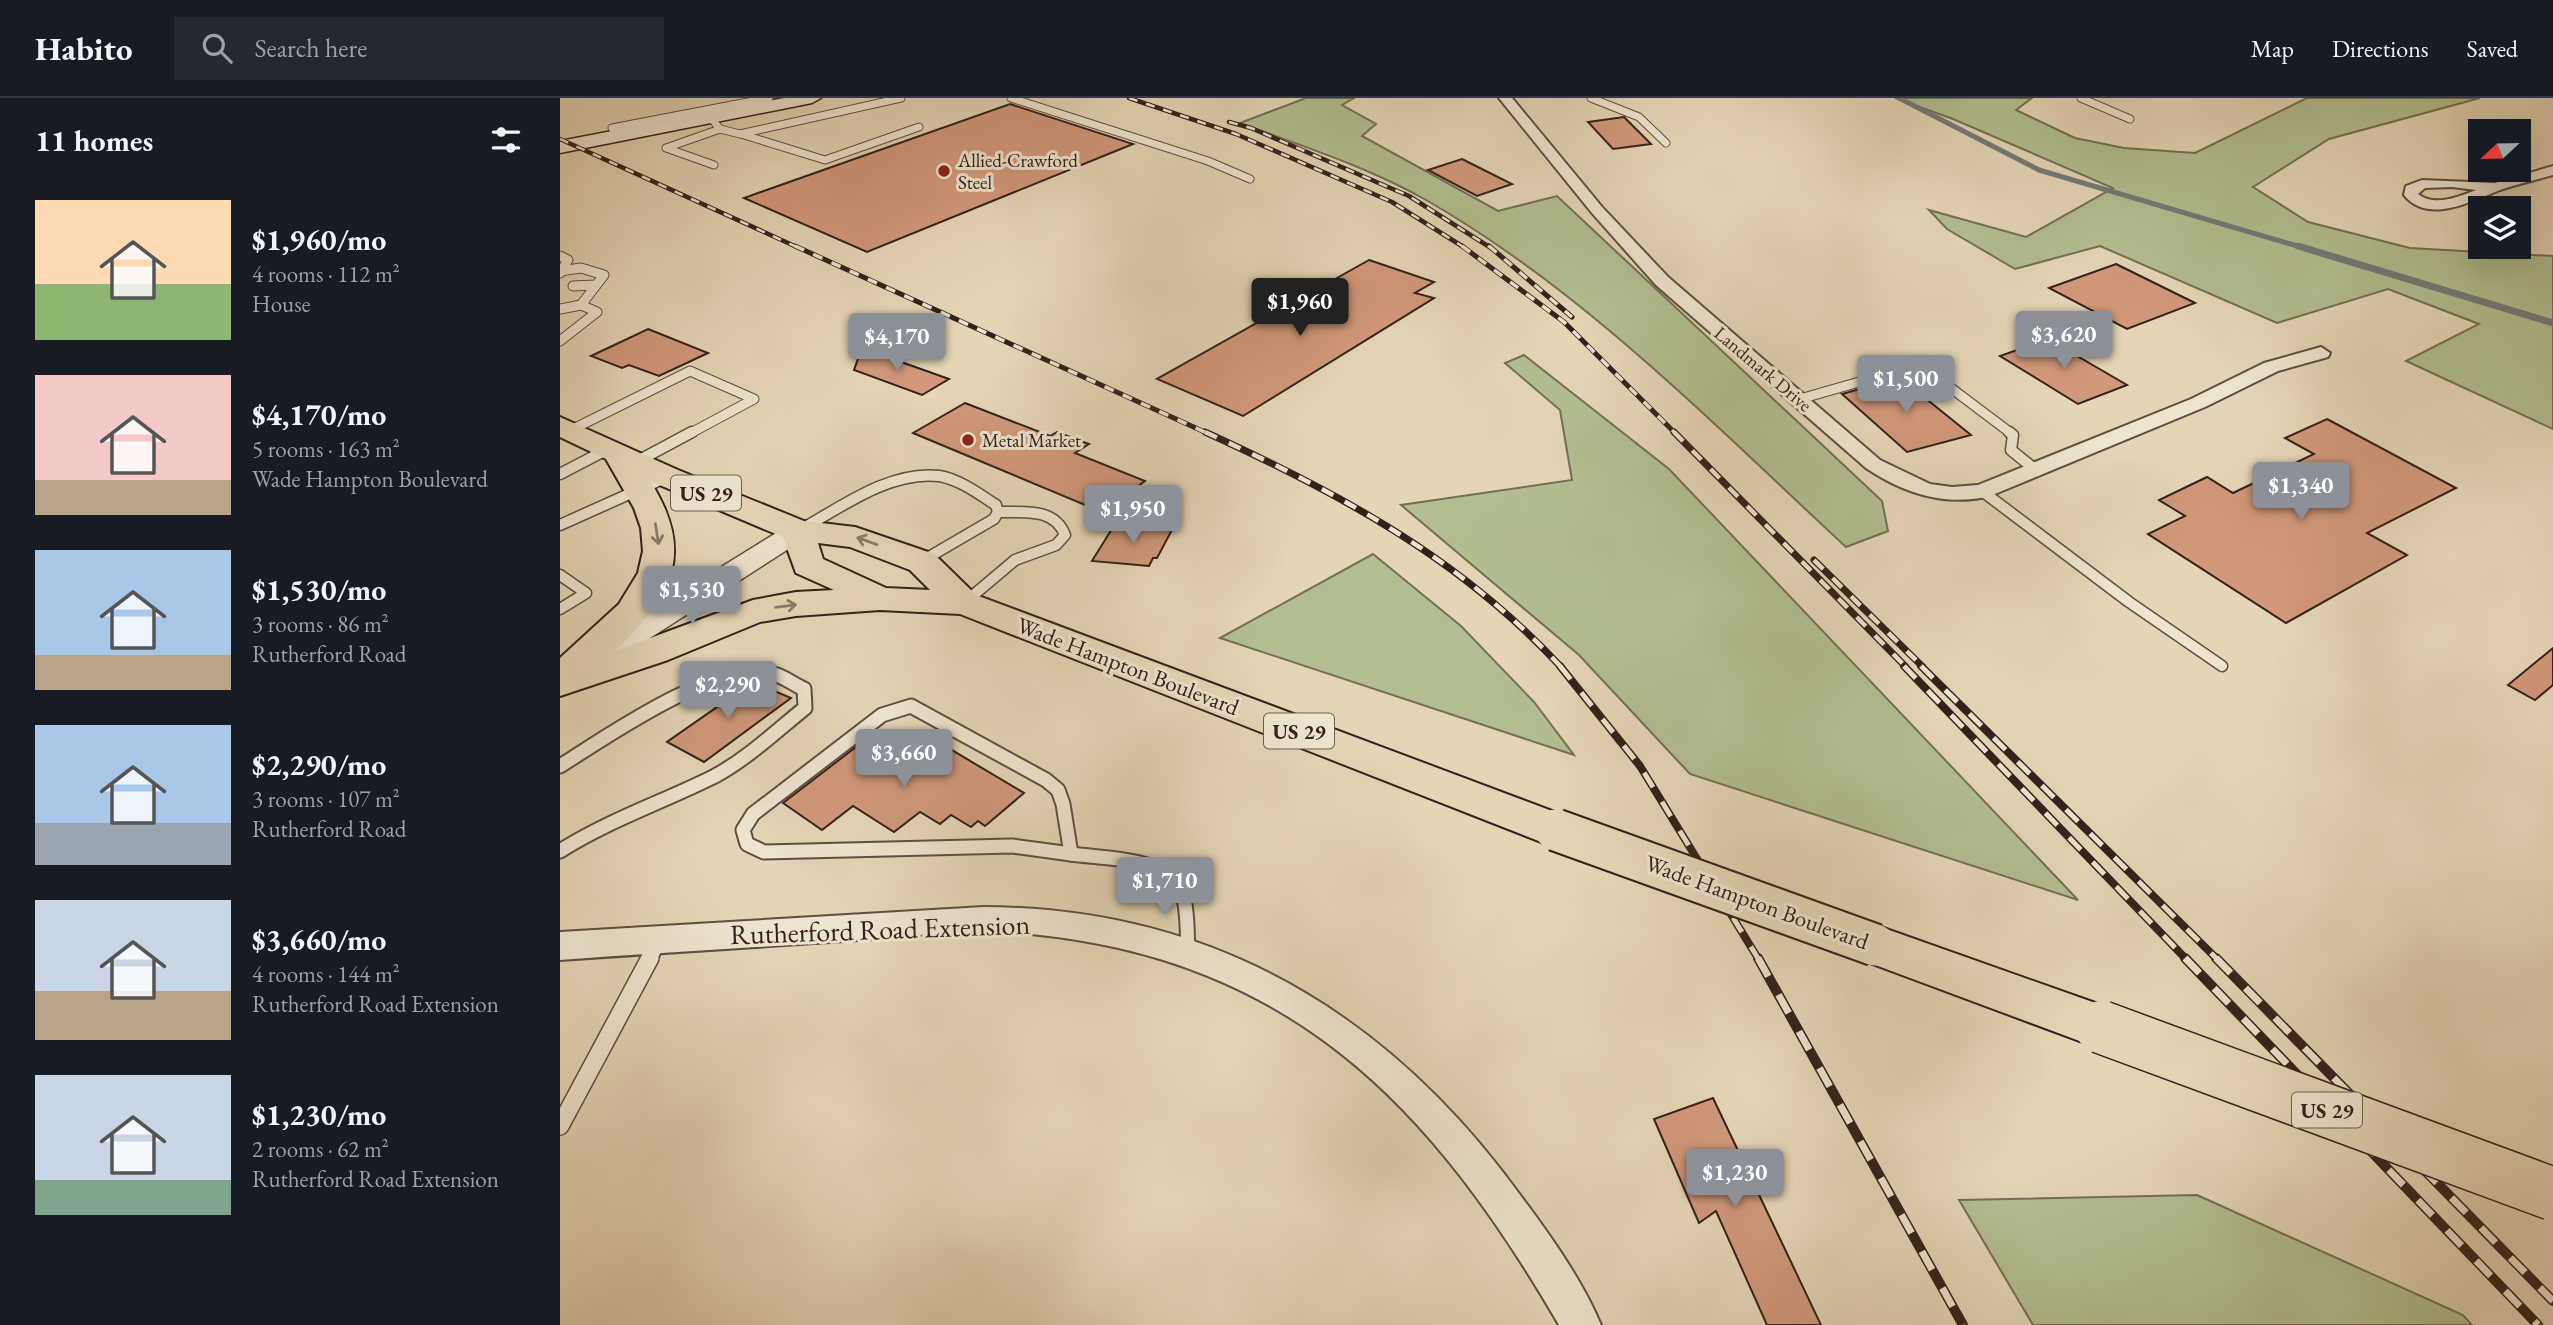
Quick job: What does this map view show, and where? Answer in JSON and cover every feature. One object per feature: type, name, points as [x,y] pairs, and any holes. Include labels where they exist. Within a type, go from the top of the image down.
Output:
[{"type":"main road","points":[[560,146],[715,123],[734,109],[812,98]]},
{"type":"main road","name":"Wade Hampton Boulevard","points":[[564,428],[633,466],[798,531],[855,537],[922,562],[964,603]]},
{"type":"main road","points":[[560,681],[620,626],[651,585],[659,560],[659,539],[657,526],[633,466]]},
{"type":"main road","name":"Wade Hampton Boulevard","points":[[798,531],[808,565],[881,599],[964,603],[1556,830],[2553,1194]]},
{"type":"main road","points":[[560,681],[753,612],[796,604],[856,603],[881,599]]},
{"type":"street","name":"Landmark Drive","points":[[1504,98],[1597,210],[1662,281],[1873,464],[1908,486],[1951,494],[1982,491],[2037,471],[2198,403],[2271,368],[2321,353]]},
{"type":"street","points":[[2496,187],[2549,174]]},
{"type":"street","points":[[560,681],[798,531]]},
{"type":"street","name":"Rutherford Road Extension","points":[[560,946],[957,920],[1031,921],[1101,930],[1188,953],[1245,974],[1314,1011],[1382,1062],[1460,1142],[1543,1255],[1581,1325]]},
{"type":"lane","points":[[612,128],[734,109],[769,98]]},
{"type":"lane","points":[[740,134],[901,98]]},
{"type":"lane","points":[[1011,98],[1208,161],[1250,179]]},
{"type":"lane","points":[[1591,98],[1639,117],[1666,143]]},
{"type":"lane","points":[[2081,98],[2130,119]]},
{"type":"lane","points":[[714,165],[666,148],[715,123],[740,134],[825,160],[919,127]]},
{"type":"lane","points":[[560,256],[568,260],[561,271]]},
{"type":"lane","points":[[561,271],[581,268],[604,275],[581,305]]},
{"type":"lane","points":[[573,286],[596,285]]},
{"type":"lane","points":[[560,309],[581,305],[597,312],[560,341]]},
{"type":"lane","points":[[1800,399],[1901,370],[1915,382],[1935,376],[2013,435],[2011,450],[2037,471]]},
{"type":"lane","points":[[560,525],[633,466],[754,399],[690,371],[564,428]]},
{"type":"lane","points":[[560,474],[633,466]]},
{"type":"lane","points":[[798,531],[888,485],[926,475],[941,477],[976,492],[996,506],[998,512],[994,519],[922,562]]},
{"type":"lane","points":[[1982,491],[2129,602],[2222,666]]},
{"type":"lane","points":[[964,603],[1015,560],[1056,545],[1065,535],[1060,522],[1046,514],[998,512]]},
{"type":"lane","points":[[560,575],[586,593],[560,609]]},
{"type":"lane","points":[[560,850],[586,833],[738,762],[805,708],[804,689],[768,673],[739,675],[693,688],[561,765]]},
{"type":"lane","points":[[1071,855],[1058,790],[1046,780],[911,706],[882,715],[753,814],[743,830],[747,844],[764,852],[1012,846],[1071,855],[1151,866],[1173,878],[1184,897],[1188,953]]},
{"type":"lane","points":[[560,1126],[661,940]]},
{"type":"green space","points":[[1306,98],[1354,98],[1342,105],[1376,124],[1362,136],[1498,211],[1557,196],[1882,501],[1888,531],[1846,547],[1645,361],[1539,275],[1484,236],[1426,200],[1381,177],[1240,123]]},
{"type":"green space","points":[[1895,98],[2032,98],[2016,110],[2075,138],[2124,148],[2195,153],[2307,98],[2480,98],[2329,139],[2253,187],[2308,222],[2410,248],[2468,251],[2468,259],[2531,259],[2531,255],[2553,256],[2553,429],[2406,361],[2479,324],[2388,289],[2277,323],[2100,246],[2015,269],[1947,229],[1929,210],[2026,237],[2113,188],[1953,119]]},
{"type":"green space","points":[[1524,355],[1669,469],[2078,900],[1690,774],[1579,655],[1401,505],[1572,480],[1560,410],[1505,363]]},
{"type":"green space","points":[[1373,554],[1461,626],[1534,702],[1574,755],[1220,638]]},
{"type":"green space","points":[[2197,1195],[2463,1315],[2472,1325],[2033,1325],[1959,1200]]},
{"type":"building","name":"Allied-Crawford Steel","points":[[1010,104],[1133,144],[867,252],[744,198]]},
{"type":"building","points":[[1624,117],[1651,144],[1613,149],[1588,122]]},
{"type":"building","points":[[1462,159],[1512,184],[1477,196],[1428,170]]},
{"type":"building","points":[[1369,260],[1434,282],[1415,293],[1434,298],[1243,416],[1157,379]]},
{"type":"building","points":[[2116,264],[2195,303],[2127,329],[2049,288]]},
{"type":"building","points":[[648,329],[708,353],[659,376],[629,365],[622,368],[591,356]]},
{"type":"building","points":[[2048,339],[2127,385],[2078,404],[2000,356]]},
{"type":"building","points":[[862,348],[949,379],[922,395],[854,370]]},
{"type":"building","points":[[1899,378],[1971,435],[1907,452],[1842,394]]},
{"type":"building","points":[[965,403],[1050,436],[1057,432],[1089,444],[1075,453],[1145,481],[1102,512],[913,433]]},
{"type":"building","points":[[2327,419],[2456,488],[2367,533],[2407,555],[2286,623],[2148,534],[2185,516],[2159,500],[2207,477],[2233,493],[2314,454],[2285,438]]},
{"type":"building","points":[[1115,524],[1173,528],[1157,558],[1153,558],[1149,566],[1092,561]]},
{"type":"building","points":[[2553,648],[2553,685],[2535,700],[2508,685]]},
{"type":"building","points":[[753,682],[791,698],[704,762],[667,742]]},
{"type":"building","points":[[865,740],[904,764],[935,740],[1024,793],[985,826],[978,821],[971,827],[951,815],[940,824],[920,812],[894,832],[853,806],[822,830],[783,803]]},
{"type":"building","points":[[1713,1098],[1821,1325],[1767,1325],[1716,1211],[1699,1223],[1654,1119]]},
{"type":"waterway","points":[[1899,98],[2039,170],[2304,248]]},
{"type":"waterway","points":[[2298,246],[2553,323]]},
{"type":"railway","points":[[1129,98],[1236,134],[1392,202],[1463,247]]},
{"type":"railway","points":[[1229,122],[1251,128],[1409,196],[1491,248]]},
{"type":"railway","points":[[560,139],[799,248]]},
{"type":"railway","points":[[795,246],[1209,434]]},
{"type":"railway","points":[[1489,246],[1572,317]]},
{"type":"railway","points":[[1463,247],[1564,322],[1674,432]]},
{"type":"railway","points":[[1205,432],[1303,479],[1395,531],[1482,593],[1560,666]]},
{"type":"railway","points":[[1674,432],[1906,667]]},
{"type":"railway","points":[[1814,560],[1923,667]]},
{"type":"railway","points":[[1560,666],[1640,766],[1759,960]]},
{"type":"railway","points":[[1904,666],[2187,960]]},
{"type":"railway","points":[[1921,666],[2217,959]]},
{"type":"railway","points":[[1758,958],[1963,1325]]},
{"type":"railway","points":[[2185,958],[2538,1325]]},
{"type":"railway","points":[[2217,959],[2553,1301]]},
{"type":"place","name":"Allied-Crawford Steel","points":[[944,171]]},
{"type":"place","name":"Metal Market","points":[[968,440]]}]
